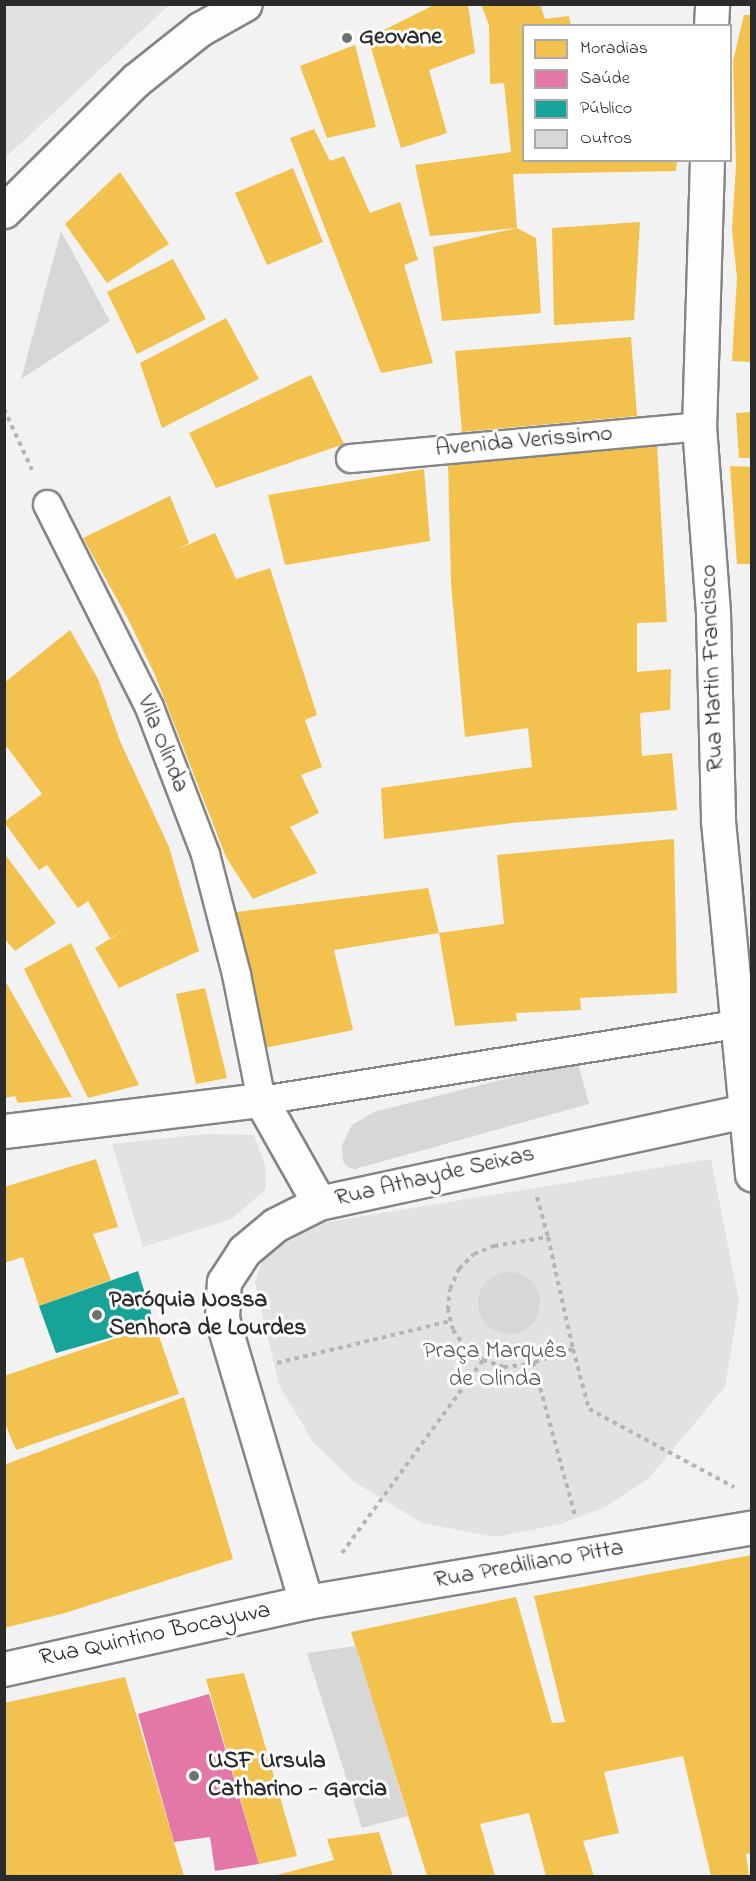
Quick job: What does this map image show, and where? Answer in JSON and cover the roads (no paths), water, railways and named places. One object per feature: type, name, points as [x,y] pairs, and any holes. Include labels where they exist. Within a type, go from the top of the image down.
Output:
[{"type":"street","points":[[4,211],[136,80],[200,30],[245,4]]},
{"type":"street","points":[[711,24],[712,4]]},
{"type":"street","name":"Rua Martin Francisco","points":[[707,162],[699,426],[713,613],[718,821],[744,1022],[744,1111],[752,1174]]},
{"type":"street","points":[[4,1131],[261,1100]]},
{"type":"street","name":"Rua Athayde Seixas","points":[[261,1100],[319,1203],[744,1111]]},
{"type":"street","points":[[306,1602],[222,1318],[224,1282],[244,1251],[275,1225],[319,1203]]},
{"type":"street","name":"Rua Prediliano Pitta","points":[[306,1602],[752,1527]]},
{"type":"street","name":"Rua Quintino Bocayuva","points":[[4,1669],[306,1602]]},
{"type":"lane","name":"Avenida Verissimo","points":[[350,458],[699,426]]},
{"type":"lane","name":"Vila Olinda","points":[[47,504],[149,707],[205,854],[236,974],[261,1100]]},
{"type":"lane","points":[[261,1100],[744,1022]]},
{"type":"place","name":"Geovane","points":[[347,38]]},
{"type":"place","name":"Paróquia Nossa Senhora de Lourdes","points":[[97,1315]]},
{"type":"place","name":"USF Ursula Catharino - Garcia","points":[[194,1776]]},
{"type":"park label","name":"Praça Marquês de Olinda","points":[[495,1366]]}]
